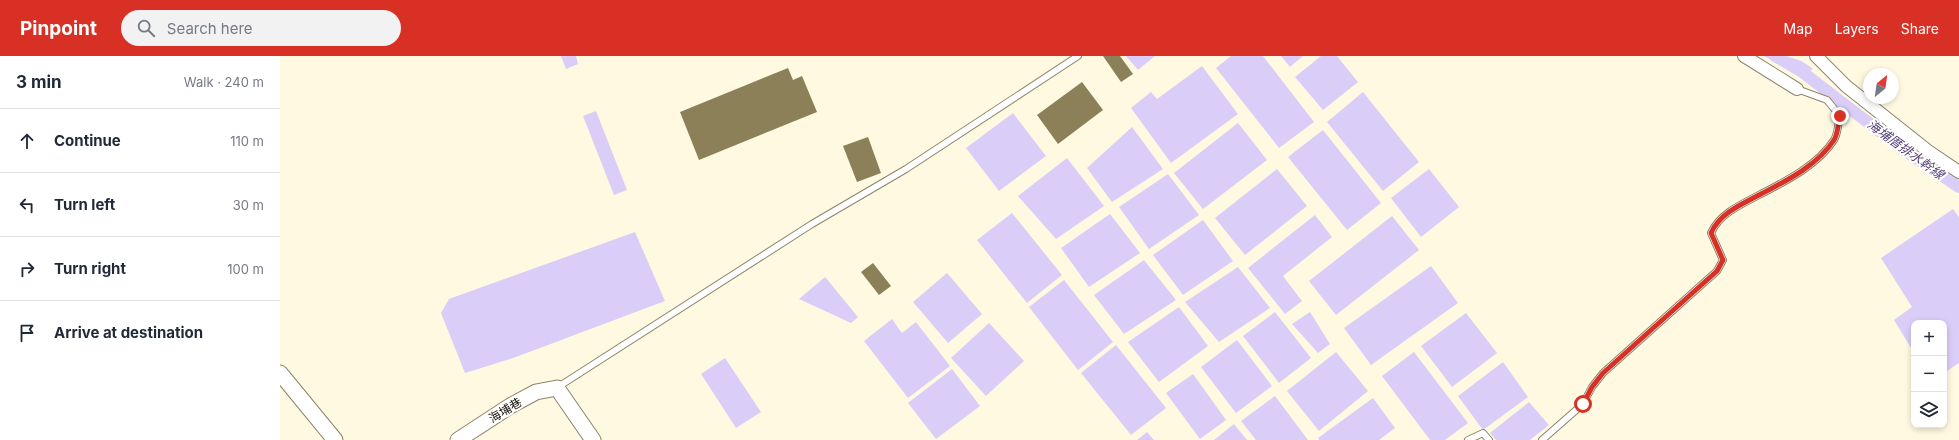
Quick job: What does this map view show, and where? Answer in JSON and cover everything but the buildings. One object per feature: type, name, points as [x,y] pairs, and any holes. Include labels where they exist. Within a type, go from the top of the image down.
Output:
[{"type":"street","points":[[1744,56],[1797,89]]},
{"type":"street","points":[[1816,56],[1846,86],[1928,151],[1959,172]]},
{"type":"street","points":[[280,372],[334,440]]},
{"type":"street","name":"海埔巷","points":[[458,440],[536,392],[556,388]]},
{"type":"street","points":[[556,388],[593,440]]},
{"type":"lane","points":[[556,388],[812,224],[906,169],[1078,56]]},
{"type":"lane","points":[[1542,440],[1583,404],[1592,387],[1603,373],[1717,271],[1723,260],[1711,233],[1716,223],[1732,210],[1792,176],[1818,158],[1835,139],[1840,116],[1827,100],[1797,89]]},
{"type":"lane","points":[[1468,440],[1483,433],[1488,440]]},
{"type":"shaded area","points":[[561,56],[576,56],[578,64],[566,69]]},
{"type":"shaded area","points":[[1126,56],[1155,56],[1138,70]]},
{"type":"shaded area","points":[[1231,56],[1263,56],[1314,122],[1279,148],[1216,68]]},
{"type":"shaded area","points":[[1281,56],[1303,56],[1290,67]]},
{"type":"shaded area","points":[[1321,56],[1337,56],[1358,82],[1323,110],[1295,77]]},
{"type":"shaded area","points":[[1764,56],[1779,56],[1797,59],[1813,69],[1801,77]]},
{"type":"shaded area","points":[[1202,66],[1238,114],[1171,163],[1131,108],[1151,92],[1157,99]]},
{"type":"shaded area","points":[[1363,92],[1419,162],[1383,191],[1327,122]]},
{"type":"shaded area","points":[[596,111],[627,190],[614,195],[583,116]]},
{"type":"shaded area","points":[[1013,113],[1046,156],[999,191],[966,148]]},
{"type":"shaded area","points":[[1238,123],[1267,160],[1203,209],[1174,173]]},
{"type":"shaded area","points":[[1132,127],[1163,169],[1112,202],[1087,168]]},
{"type":"shaded area","points":[[1323,130],[1381,203],[1347,230],[1288,157]]},
{"type":"shaded area","points":[[1067,158],[1104,206],[1056,239],[1018,196]]},
{"type":"shaded area","points":[[1277,169],[1307,206],[1245,255],[1215,218]]},
{"type":"shaded area","points":[[1429,169],[1459,207],[1421,237],[1391,198]]},
{"type":"shaded area","points":[[1168,174],[1199,215],[1149,249],[1119,207]]},
{"type":"shaded area","points":[[1953,209],[1959,217],[1959,363],[1947,371],[1947,320],[1911,320],[1911,348],[1894,320],[1912,307],[1881,258]]},
{"type":"shaded area","points":[[1012,213],[1062,275],[1027,303],[977,240]]},
{"type":"shaded area","points":[[1110,214],[1140,253],[1089,287],[1061,248]]},
{"type":"shaded area","points":[[1315,215],[1332,237],[1283,276],[1302,301],[1285,314],[1248,268]]},
{"type":"shaded area","points":[[1392,216],[1419,250],[1336,315],[1309,281]]},
{"type":"shaded area","points":[[1203,220],[1233,261],[1183,295],[1153,255]]},
{"type":"shaded area","points":[[635,232],[665,301],[516,357],[465,373],[441,313],[449,299]]},
{"type":"shaded area","points":[[1144,260],[1176,300],[1124,334],[1094,295]]},
{"type":"shaded area","points":[[1431,266],[1458,303],[1371,365],[1344,328]]},
{"type":"shaded area","points":[[1238,267],[1270,308],[1219,342],[1185,302]]},
{"type":"shaded area","points":[[947,273],[982,314],[948,343],[913,302]]},
{"type":"shaded area","points":[[825,277],[858,317],[851,323],[799,299]]},
{"type":"shaded area","points":[[1064,280],[1113,342],[1078,370],[1029,307]]},
{"type":"shaded area","points":[[1179,307],[1208,346],[1159,382],[1128,342]]},
{"type":"shaded area","points":[[1275,312],[1311,358],[1279,383],[1243,336]]},
{"type":"shaded area","points":[[1310,312],[1330,344],[1318,353],[1292,324]]},
{"type":"shaded area","points":[[1466,313],[1497,353],[1452,387],[1421,346]]},
{"type":"shaded area","points":[[892,319],[902,333],[916,322],[950,366],[908,398],[864,341]]},
{"type":"shaded area","points":[[989,323],[1024,361],[986,396],[951,358]]},
{"type":"shaded area","points":[[1237,340],[1272,386],[1236,413],[1201,367]]},
{"type":"shaded area","points":[[1116,345],[1166,408],[1131,435],[1081,373]]},
{"type":"shaded area","points":[[1336,352],[1368,391],[1319,431],[1287,391]]},
{"type":"shaded area","points":[[1414,352],[1468,423],[1445,440],[1430,440],[1382,376]]},
{"type":"shaded area","points":[[725,358],[761,412],[736,428],[701,374]]},
{"type":"shaded area","points":[[1503,362],[1528,397],[1483,430],[1458,396]]},
{"type":"shaded area","points":[[952,369],[980,406],[936,439],[908,403]]},
{"type":"shaded area","points":[[1193,374],[1226,420],[1200,439],[1166,393]]},
{"type":"shaded area","points":[[1275,396],[1308,440],[1256,440],[1241,421]]},
{"type":"shaded area","points":[[1373,398],[1395,428],[1379,440],[1319,440],[1318,438]]},
{"type":"shaded area","points":[[1529,402],[1549,425],[1530,440],[1496,440],[1490,433]]},
{"type":"shaded area","points":[[1234,424],[1247,440],[1214,440]]},
{"type":"shaded area","points":[[1147,432],[1154,440],[1137,440]]},
{"type":"waterway","name":"海埔厝排水幹線","points":[[1775,56],[1801,71],[1904,150],[1959,187]]},
{"type":"route","points":[[1583,404],[1592,387],[1603,373],[1717,271],[1723,260],[1720,250],[1711,233],[1716,223],[1732,210],[1786,181],[1818,158],[1835,139],[1840,116]]}]
